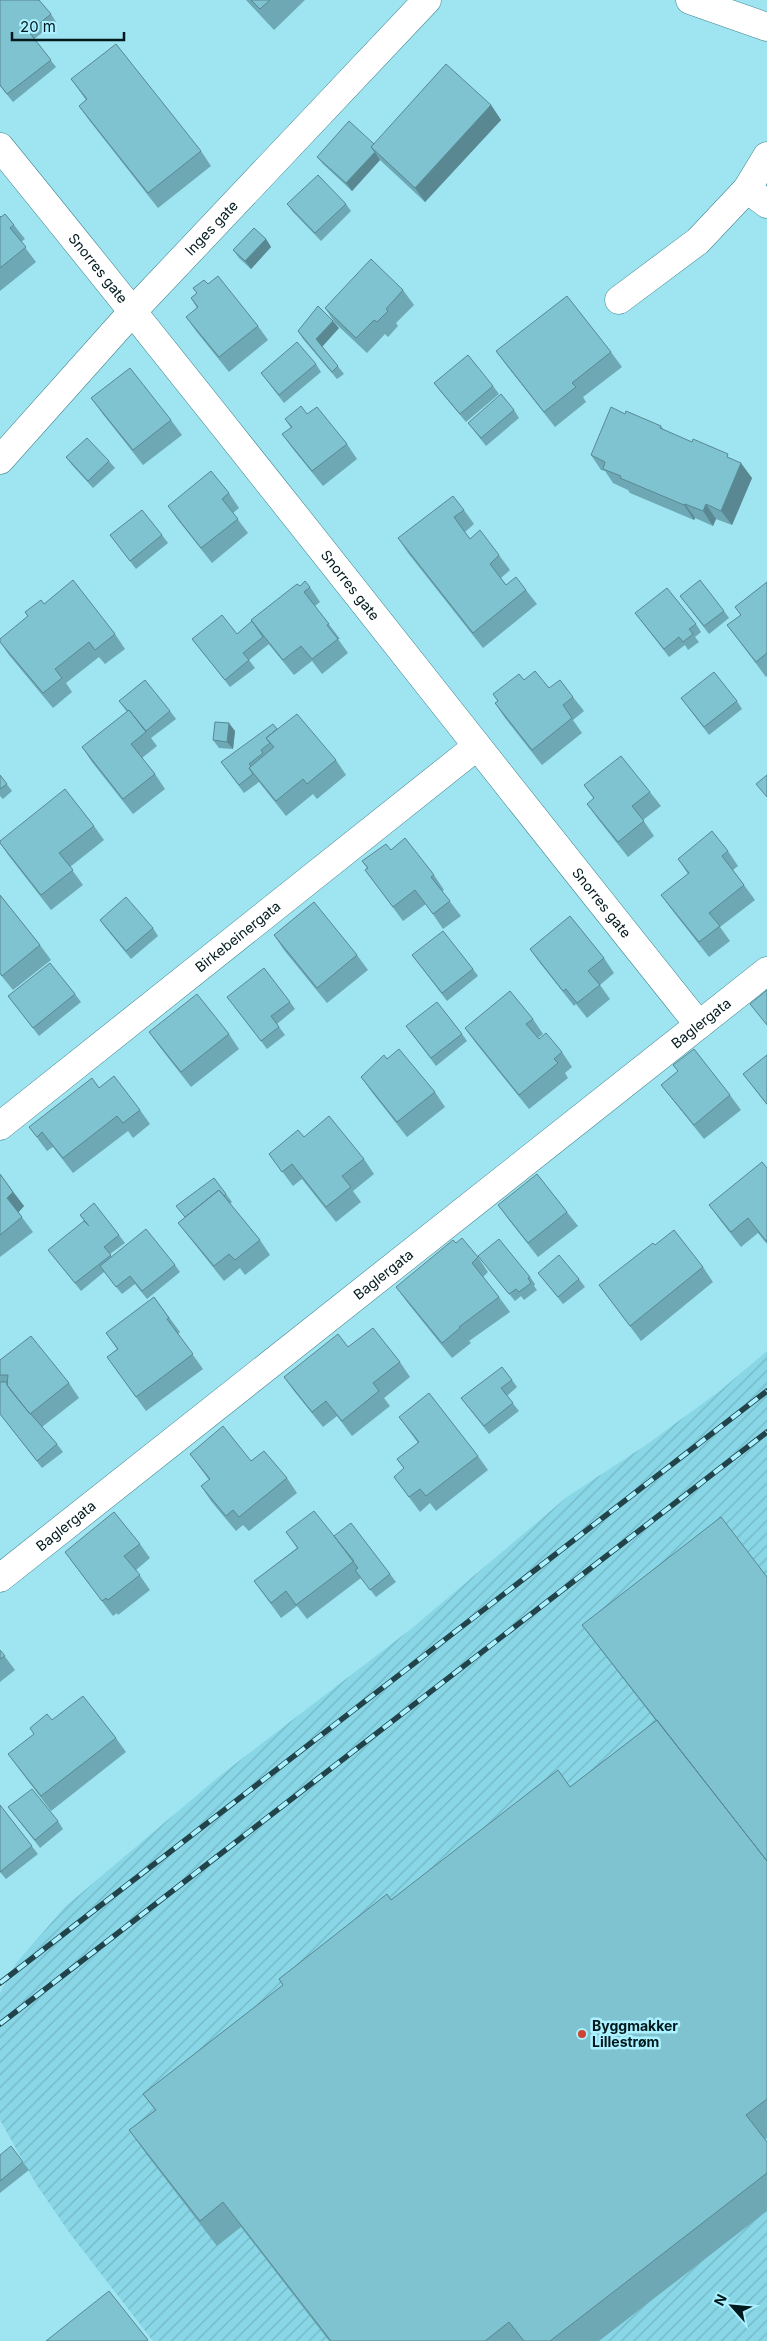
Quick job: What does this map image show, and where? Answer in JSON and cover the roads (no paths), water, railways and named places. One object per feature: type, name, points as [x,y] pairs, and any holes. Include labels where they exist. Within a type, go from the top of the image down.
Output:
[{"type":"street","name":"Inges gate","points":[[0,460],[133,311],[427,0]]},
{"type":"street","points":[[690,0],[767,28]]},
{"type":"street","name":"Snorres gate","points":[[0,147],[133,311],[476,748],[699,1025]]},
{"type":"street","points":[[620,300],[757,196],[767,156]]},
{"type":"street","name":"Birkebeinergata","points":[[0,1126],[476,748]]},
{"type":"street","name":"Baglergata","points":[[0,1578],[767,971]]},
{"type":"railway","points":[[0,1983],[767,1391]]},
{"type":"railway","points":[[0,2024],[767,1432]]},
{"type":"place","name":"Byggmakker Lillestrøm","points":[[582,2034]]}]
